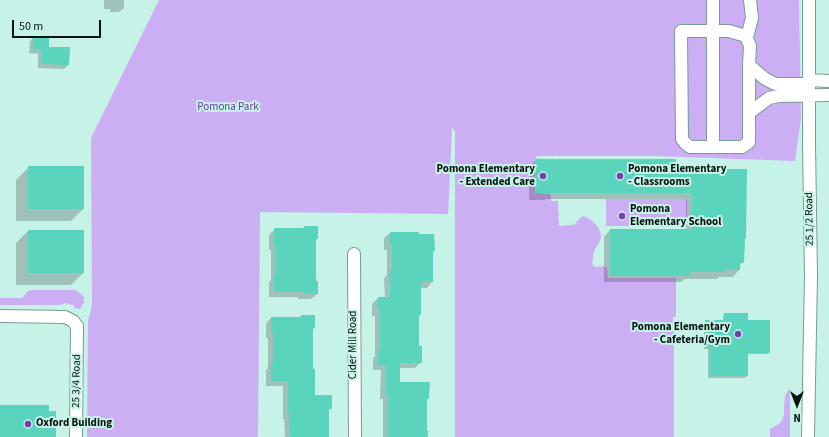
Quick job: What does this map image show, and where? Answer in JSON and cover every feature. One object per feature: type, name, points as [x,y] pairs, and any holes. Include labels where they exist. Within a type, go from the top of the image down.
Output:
[{"type":"street","points":[[713,0],[713,147]]},
{"type":"street","points":[[747,37],[729,31],[681,31],[682,139],[690,147],[742,147],[749,142],[750,46],[747,37],[752,18],[750,0]]},
{"type":"street","name":"25 1/2 Road","points":[[808,437],[811,275],[809,0]]},
{"type":"street","points":[[749,65],[764,78],[775,84],[809,86],[829,95]]},
{"type":"street","points":[[749,113],[769,98],[829,81]]},
{"type":"street","name":"Cider Mill Road","points":[[354,254],[355,437]]},
{"type":"street","name":"25 3/4 Road","points":[[0,316],[65,317],[73,321],[77,326],[76,437]]},
{"type":"green space","name":"Pomona Park","points":[[159,0],[799,0],[801,118],[795,161],[655,156],[556,156],[556,153],[555,156],[537,156],[535,159],[535,193],[550,194],[551,201],[558,201],[559,226],[574,225],[583,216],[593,221],[598,227],[601,237],[594,251],[592,264],[595,267],[604,266],[607,268],[608,278],[676,278],[676,317],[673,317],[674,437],[455,437],[455,132],[452,127],[448,214],[260,212],[258,437],[87,437],[88,321],[92,305],[91,138]]},
{"type":"green space","points":[[606,199],[687,199],[687,226],[606,226]]},
{"type":"green space","points":[[76,290],[84,297],[84,302],[80,309],[74,308],[74,305],[66,303],[61,305],[0,305],[0,298],[22,298],[28,291]]},
{"type":"green space","points":[[790,388],[790,437],[770,437],[770,429],[776,426],[783,419],[785,396]]},
{"type":"building","points":[[33,36],[49,36],[49,47],[70,47],[69,65],[41,64],[42,50],[33,49]]},
{"type":"building","points":[[535,159],[676,159],[676,169],[747,169],[746,238],[744,263],[740,263],[740,270],[725,270],[725,272],[689,272],[689,276],[610,276],[610,229],[692,229],[692,193],[535,193]]},
{"type":"building","points":[[28,166],[84,166],[84,209],[28,209]]},
{"type":"building","points":[[304,226],[318,226],[318,239],[316,239],[316,281],[318,281],[318,294],[304,294],[304,292],[274,292],[274,275],[276,275],[276,245],[274,245],[274,228],[304,228]]},
{"type":"building","points":[[28,230],[84,230],[84,273],[28,273]]},
{"type":"building","points":[[390,232],[419,232],[419,234],[434,234],[435,251],[433,251],[433,282],[421,282],[419,346],[422,346],[422,363],[400,363],[400,382],[430,382],[429,399],[427,399],[427,437],[388,437],[388,393],[386,393],[386,365],[378,365],[378,351],[380,351],[380,310],[378,310],[378,297],[390,297],[392,245],[390,245]]},
{"type":"building","name":"Pomona Elementary - Cafeteria/Gym","points":[[724,313],[748,313],[748,320],[770,320],[770,353],[748,353],[748,376],[710,376],[710,348],[705,348],[705,320],[724,320]]},
{"type":"building","points":[[301,315],[315,315],[315,328],[313,328],[313,369],[315,369],[315,395],[332,395],[332,409],[329,409],[329,437],[290,437],[288,381],[271,381],[271,364],[273,364],[273,333],[271,333],[271,317],[301,317]]},
{"type":"building","name":"Oxford Building","points":[[0,405],[49,405],[49,411],[56,411],[56,437],[0,437]]},
{"type":"place","name":"Pomona Elementary - Extended Care","points":[[543,176]]},
{"type":"place","name":"Pomona Elementary - Classrooms","points":[[620,176]]},
{"type":"place","name":"Pomona Elementary School","points":[[622,216]]},
{"type":"place","name":"Pomona Elementary - Cafeteria/Gym","points":[[738,334]]},
{"type":"place","name":"Oxford Building","points":[[28,424]]}]
